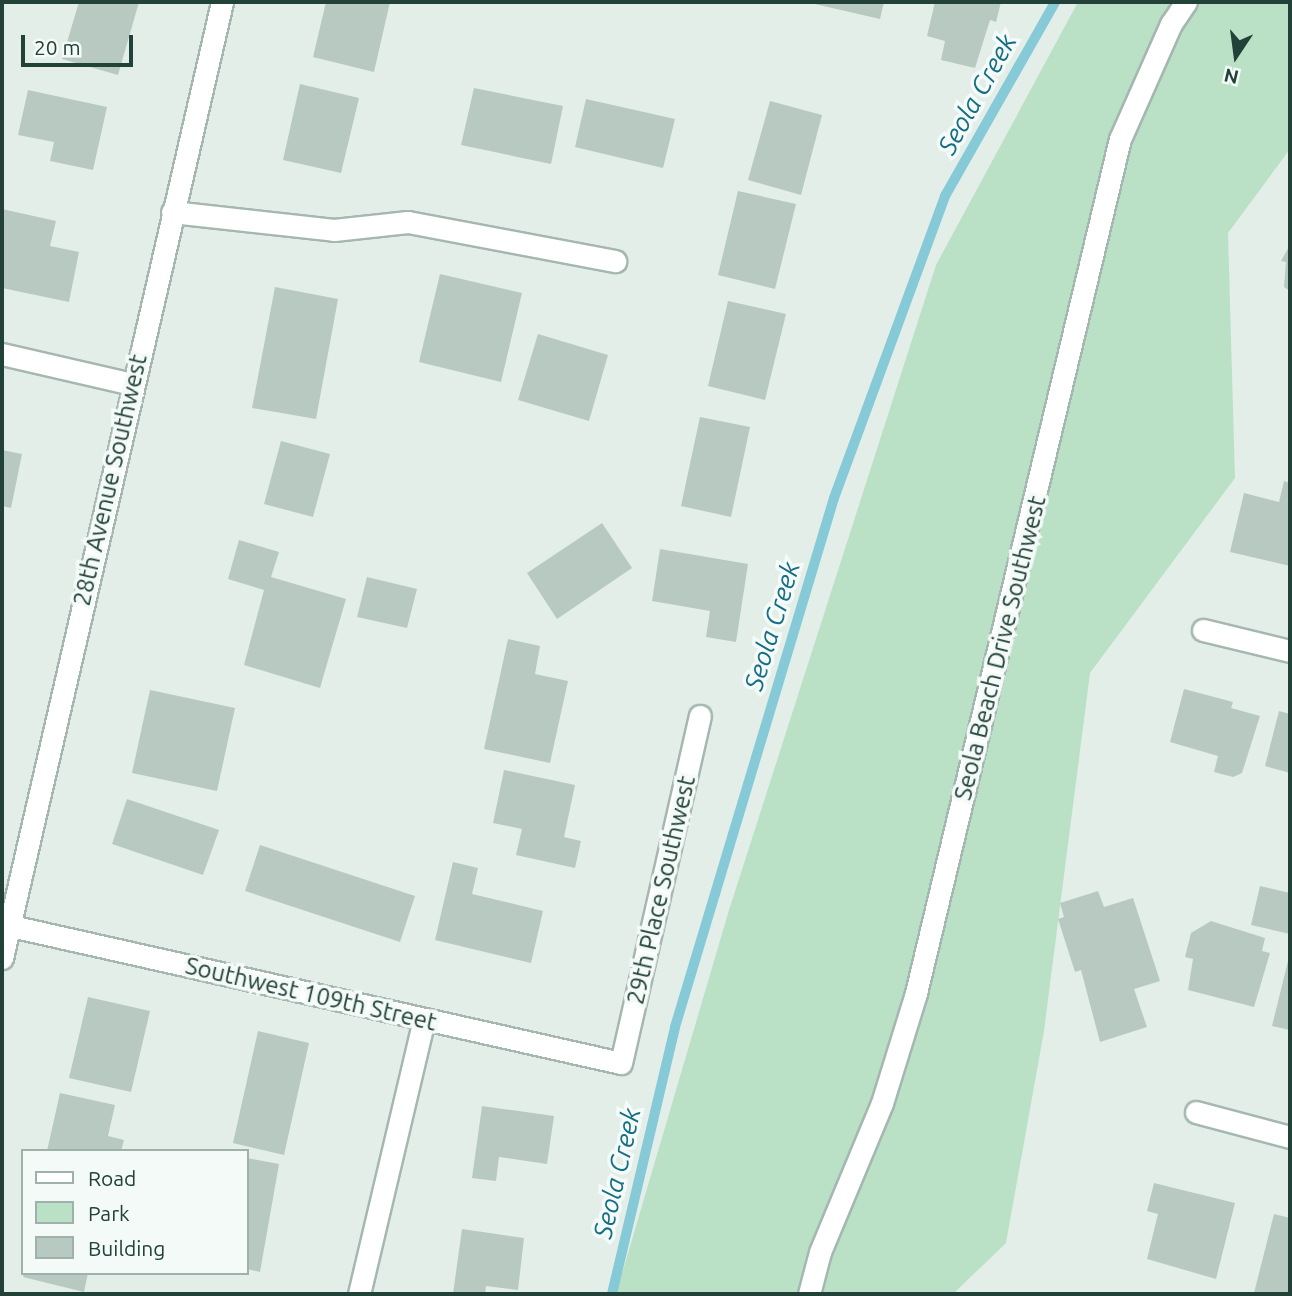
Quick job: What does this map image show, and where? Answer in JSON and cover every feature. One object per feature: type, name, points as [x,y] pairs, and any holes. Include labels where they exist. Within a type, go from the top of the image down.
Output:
[{"type":"street","name":"28th Avenue Southwest","points":[[2,958],[6,925],[222,2]]},
{"type":"street","name":"Seola Beach Drive Southwest","points":[[809,1294],[820,1252],[882,1103],[916,993],[1120,139],[1171,24],[1186,2]]},
{"type":"street","points":[[173,212],[334,230],[408,222],[615,261]]},
{"type":"street","points":[[2,354],[132,384]]},
{"type":"street","points":[[1203,630],[1290,651]]},
{"type":"street","name":"29th Place Southwest","points":[[621,1063],[700,716]]},
{"type":"street","name":"Southwest 109th Street","points":[[6,925],[621,1063]]},
{"type":"street","points":[[359,1294],[424,1020]]},
{"type":"street","points":[[1196,1112],[1290,1137]]},
{"type":"green space","points":[[1078,2],[1290,2],[1290,149],[1228,233],[1235,478],[1090,673],[1044,1031],[1006,1243],[953,1294],[616,1294],[729,910],[936,265]]},
{"type":"building","points":[[79,2],[139,2],[118,75],[62,59]]},
{"type":"building","points":[[326,2],[390,2],[374,72],[313,57]]},
{"type":"building","points":[[806,2],[884,2],[880,19]]},
{"type":"building","points":[[935,2],[1001,2],[996,22],[990,20],[975,68],[941,60],[945,41],[927,36]]},
{"type":"building","points":[[300,84],[359,98],[341,173],[283,160]]},
{"type":"building","points":[[474,88],[563,106],[551,164],[461,145]]},
{"type":"building","points":[[28,90],[107,107],[93,170],[50,161],[54,142],[18,135]]},
{"type":"building","points":[[586,99],[675,119],[663,168],[575,147]]},
{"type":"building","points":[[770,101],[822,115],[801,195],[748,180]]},
{"type":"building","points":[[738,191],[796,204],[775,289],[718,275]]},
{"type":"building","points":[[2,209],[56,221],[50,246],[79,252],[69,302],[2,288]]},
{"type":"building","points":[[1290,245],[1290,291],[1284,287],[1286,262],[1281,261]]},
{"type":"building","points":[[440,274],[522,293],[501,382],[419,362]]},
{"type":"building","points":[[275,287],[338,299],[316,419],[252,408]]},
{"type":"building","points":[[728,301],[786,314],[765,400],[708,386]]},
{"type":"building","points":[[538,334],[608,355],[589,421],[518,400]]},
{"type":"building","points":[[700,417],[750,427],[731,517],[681,506]]},
{"type":"building","points":[[281,441],[330,454],[313,517],[264,504]]},
{"type":"building","points":[[2,450],[22,454],[11,508],[2,506]]},
{"type":"building","points":[[1284,481],[1290,483],[1290,566],[1230,552],[1244,493],[1279,502]]},
{"type":"building","points":[[602,523],[632,568],[557,619],[527,573]]},
{"type":"building","points":[[239,540],[279,552],[271,577],[346,599],[320,688],[244,665],[264,590],[228,579]]},
{"type":"building","points":[[660,549],[748,564],[736,642],[706,637],[710,611],[652,601]]},
{"type":"building","points":[[367,577],[417,589],[407,628],[357,617]]},
{"type":"building","points":[[508,639],[540,646],[535,674],[568,681],[550,763],[484,749]]},
{"type":"building","points":[[1184,689],[1233,702],[1231,708],[1260,716],[1242,773],[1233,777],[1214,772],[1218,756],[1170,742]]},
{"type":"building","points":[[150,690],[235,708],[217,791],[132,773]]},
{"type":"building","points":[[1279,711],[1290,714],[1290,773],[1265,766]]},
{"type":"building","points":[[504,770],[575,785],[564,837],[581,841],[575,868],[516,855],[522,829],[493,823]]},
{"type":"building","points":[[127,799],[219,830],[203,875],[112,844]]},
{"type":"building","points":[[260,845],[415,896],[400,942],[245,891]]},
{"type":"building","points":[[453,862],[478,868],[472,894],[543,911],[531,963],[435,940]]},
{"type":"building","points":[[1260,886],[1290,893],[1290,934],[1251,925]]},
{"type":"building","points":[[1098,891],[1104,907],[1133,898],[1160,981],[1134,989],[1147,1027],[1100,1042],[1081,970],[1075,972],[1058,919],[1064,917],[1060,903]]},
{"type":"building","points":[[1211,921],[1265,938],[1262,951],[1270,953],[1254,1007],[1188,990],[1193,959],[1185,957],[1191,933]]},
{"type":"building","points":[[1288,961],[1290,962],[1290,1030],[1272,1026]]},
{"type":"building","points":[[88,997],[150,1011],[131,1092],[69,1078]]},
{"type":"building","points":[[258,1031],[309,1043],[284,1155],[233,1143]]},
{"type":"building","points":[[60,1093],[115,1105],[108,1136],[124,1140],[122,1149],[47,1149]]},
{"type":"building","points":[[482,1106],[554,1116],[547,1164],[499,1157],[496,1181],[472,1178]]},
{"type":"building","points":[[248,1158],[279,1164],[260,1272],[248,1269]]},
{"type":"building","points":[[1154,1183],[1235,1203],[1216,1279],[1147,1259],[1158,1214],[1147,1211]]},
{"type":"building","points":[[1274,1214],[1290,1218],[1290,1294],[1254,1293]]},
{"type":"building","points":[[462,1229],[524,1238],[518,1290],[486,1286],[485,1294],[453,1294]]},
{"type":"building","points":[[24,1275],[88,1275],[84,1292]]},
{"type":"waterway","name":"Seola Creek","points":[[612,1294],[675,1027],[834,498],[945,196],[1055,2]]}]
